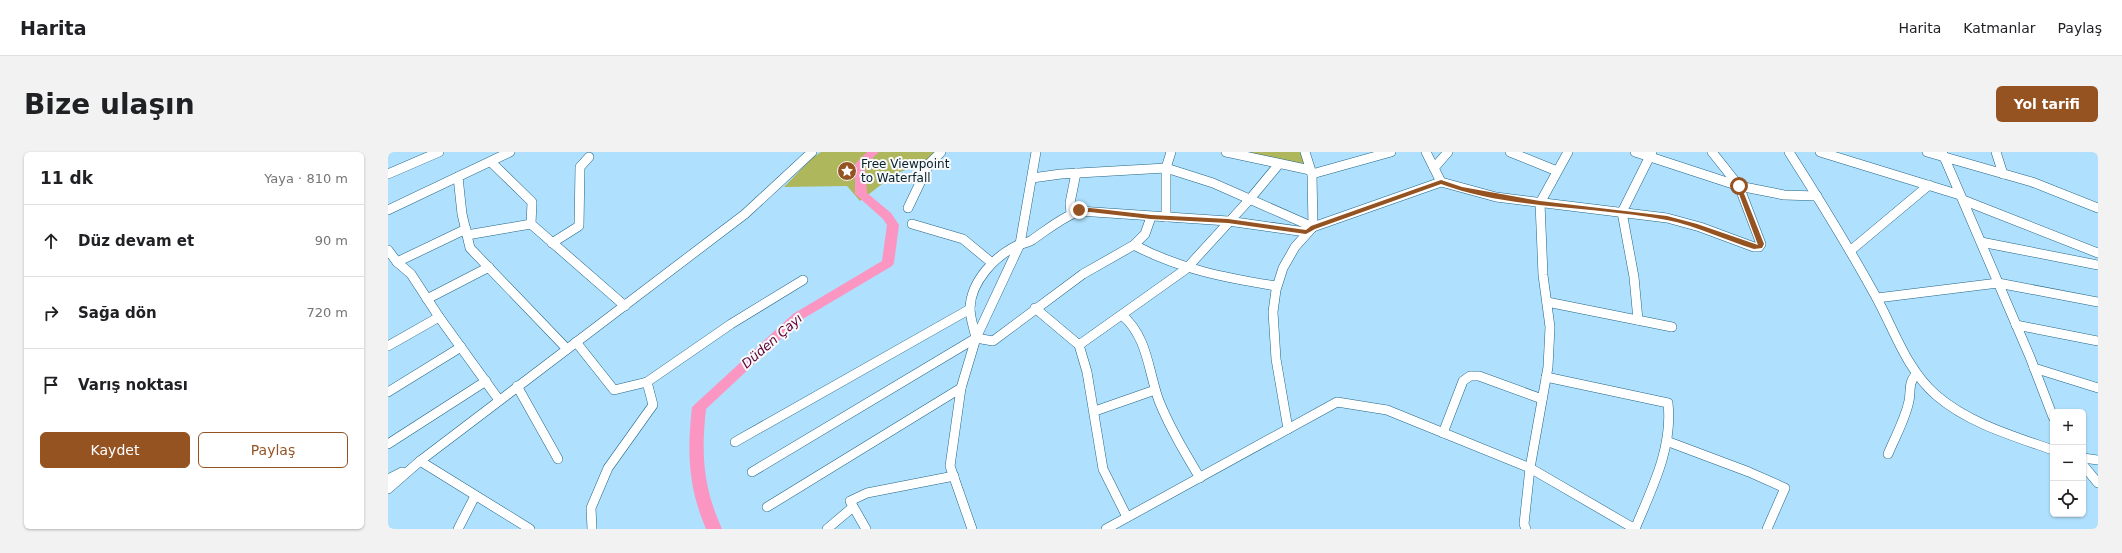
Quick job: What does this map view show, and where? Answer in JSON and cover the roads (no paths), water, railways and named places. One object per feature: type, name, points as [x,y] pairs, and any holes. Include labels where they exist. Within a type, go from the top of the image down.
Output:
[{"type":"street","points":[[388,174],[439,152]]},
{"type":"street","points":[[388,210],[510,152]]},
{"type":"street","points":[[388,489],[420,461],[499,400],[745,214],[812,152]]},
{"type":"street","points":[[908,208],[928,164],[941,152]]},
{"type":"street","points":[[972,529],[950,466],[961,388],[976,338],[1020,244],[1036,152]]},
{"type":"street","points":[[1166,217],[1166,168],[1171,152]]},
{"type":"street","points":[[1226,152],[1311,172],[1391,152]]},
{"type":"street","points":[[1288,429],[1272,331],[1276,286],[1280,271],[1288,256],[1310,230],[1311,172],[1306,152]]},
{"type":"street","points":[[1426,152],[1441,182]]},
{"type":"street","points":[[1434,168],[1448,152]]},
{"type":"street","points":[[1510,152],[1557,171]]},
{"type":"street","points":[[1526,529],[1524,524],[1530,468],[1546,377],[1550,328],[1543,275],[1540,203],[1568,152]]},
{"type":"street","points":[[1635,152],[1651,154],[1739,186],[1784,195],[1817,196]]},
{"type":"street","points":[[976,338],[970,309],[974,287],[992,263],[1020,244],[1031,241],[1060,218],[1071,213],[1090,210],[1151,217],[1228,221],[1310,230],[1441,182],[1461,189],[1540,203],[1667,218],[1695,225],[1731,240],[1754,247],[1759,247],[1761,244],[1739,186],[1712,152]]},
{"type":"street","points":[[1789,152],[1817,196],[1877,298],[1916,375],[1936,395],[1962,412],[2014,436],[2050,449]]},
{"type":"street","points":[[1820,152],[1929,185],[2098,253]]},
{"type":"street","points":[[1926,152],[1943,155],[2032,182],[2098,208]]},
{"type":"street","points":[[1996,152],[2004,174]]},
{"type":"street","points":[[1638,320],[1634,277],[1622,212],[1651,154]]},
{"type":"street","points":[[1943,155],[2016,324],[2050,409]]},
{"type":"street","points":[[552,243],[579,226],[580,167],[589,157]]},
{"type":"street","points":[[491,162],[532,202],[531,224]]},
{"type":"street","points":[[1079,345],[1186,269],[1228,221],[1250,199],[1279,164]]},
{"type":"street","points":[[1032,178],[1076,173],[1166,168],[1207,181],[1250,199],[1310,230]]},
{"type":"street","points":[[1071,213],[1070,203],[1076,173]]},
{"type":"street","points":[[458,177],[470,248],[567,348]]},
{"type":"street","points":[[1850,251],[1929,185]]},
{"type":"street","points":[[752,472],[849,416],[976,338],[993,340],[1083,274],[1134,245],[1146,234],[1151,217]]},
{"type":"street","points":[[397,262],[467,232],[531,224],[625,306]]},
{"type":"street","points":[[912,224],[963,239],[992,263]]},
{"type":"street","points":[[1981,242],[2098,265]]},
{"type":"street","points":[[1134,245],[1152,256],[1186,269],[1276,286]]},
{"type":"street","points":[[388,250],[397,262],[411,274],[439,317],[499,400]]},
{"type":"street","points":[[427,299],[489,267]]},
{"type":"street","points":[[576,342],[614,390],[647,382],[731,324],[803,280]]},
{"type":"street","points":[[1877,298],[1998,283],[2098,302]]},
{"type":"street","points":[[1547,302],[1672,327]]},
{"type":"street","points":[[1035,308],[1079,345],[1088,372],[1103,469],[1127,517]]},
{"type":"street","points":[[735,442],[970,309]]},
{"type":"street","points":[[1122,315],[1136,329],[1152,371],[1155,390],[1181,447],[1200,478]]},
{"type":"street","points":[[388,346],[439,317]]},
{"type":"street","points":[[2016,324],[2098,341]]},
{"type":"street","points":[[388,392],[462,347]]},
{"type":"street","points":[[2034,368],[2098,388]]},
{"type":"street","points":[[1888,454],[1907,409],[1910,384],[1912,378],[1916,375]]},
{"type":"street","points":[[1443,433],[1463,381],[1470,376],[1479,376],[1542,399]]},
{"type":"street","points":[[1106,529],[1337,402],[1387,410],[1530,468],[1636,529],[1669,442],[1671,418],[1668,403],[1546,377]]},
{"type":"street","points":[[388,444],[486,381]]},
{"type":"street","points":[[592,529],[591,508],[608,468],[629,441],[653,405],[647,382]]},
{"type":"street","points":[[518,386],[558,459]]},
{"type":"street","points":[[767,507],[961,388]]},
{"type":"street","points":[[1095,411],[1155,390]]},
{"type":"street","points":[[1669,442],[1749,472],[1785,488],[1767,529]]},
{"type":"street","points":[[2086,458],[2098,460]]},
{"type":"street","points":[[388,479],[420,461]]},
{"type":"street","points":[[420,461],[530,529]]},
{"type":"street","points":[[2086,469],[2098,483]]},
{"type":"street","points":[[866,529],[850,501],[867,493],[954,476]]},
{"type":"street","points":[[458,529],[475,496]]},
{"type":"street","points":[[826,529],[853,507]]},
{"type":"waterway","name":"Düden Çayı","points":[[714,529],[702,498],[696,469],[696,440],[699,407],[797,317],[888,263],[893,225],[887,216],[861,194],[860,164],[874,152]]},
{"type":"place","name":"Free Viewpoint to Waterfall","points":[[847,171]]}]
